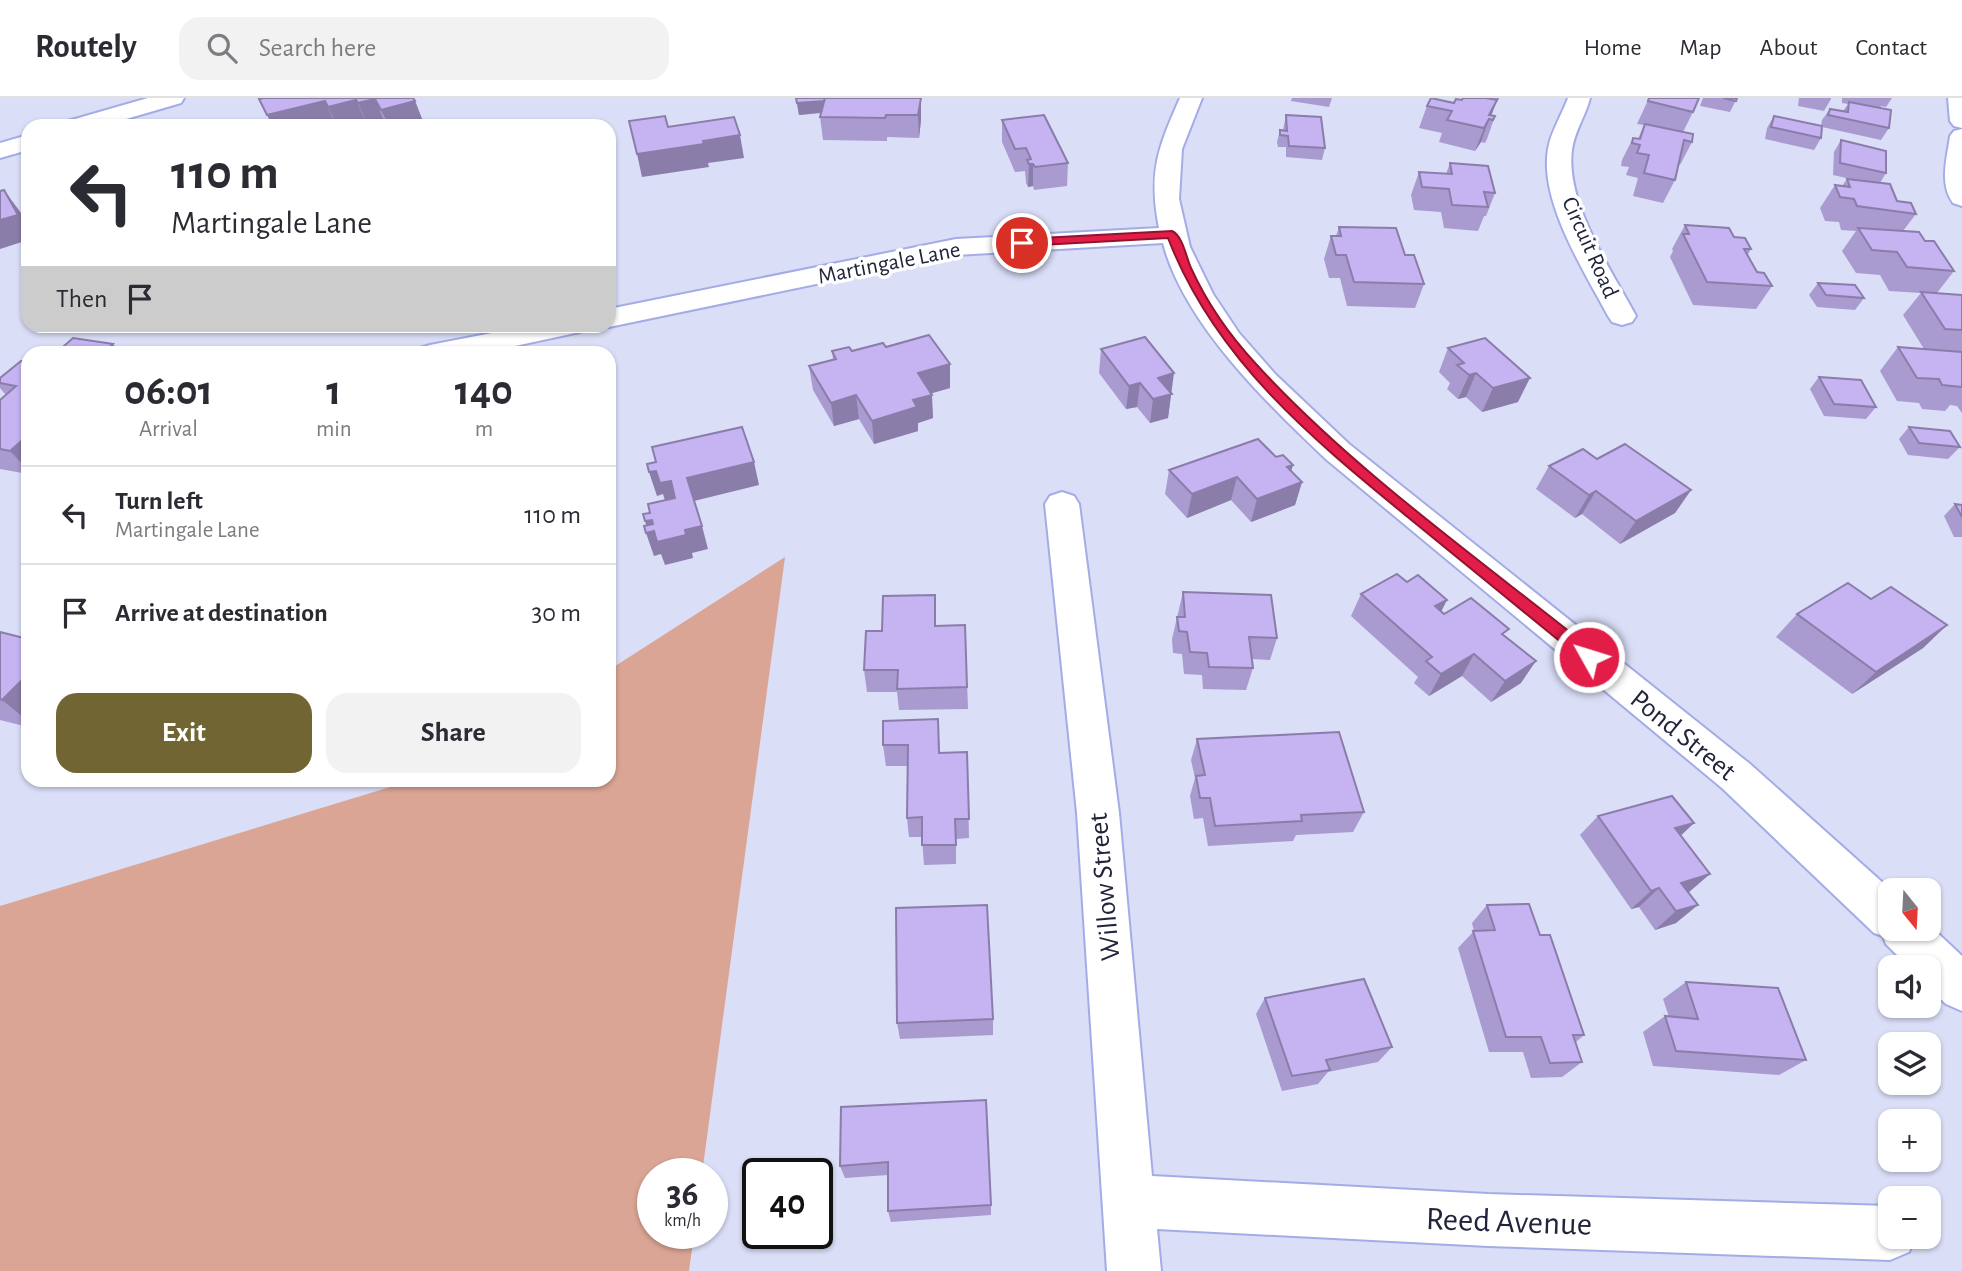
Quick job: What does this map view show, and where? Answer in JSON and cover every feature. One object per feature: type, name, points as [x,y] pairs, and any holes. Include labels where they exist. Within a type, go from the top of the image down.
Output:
[{"type":"street","name":"Pond Street","points":[[1191,98],[1171,145],[1167,167],[1167,208],[1172,234],[1210,314],[1241,355],[1310,427],[1736,776],[1878,907]]},
{"type":"street","name":"Circuit Road","points":[[1579,98],[1560,149],[1559,175],[1572,217],[1622,316]]},
{"type":"street","points":[[1959,98],[1962,121]]},
{"type":"street","points":[[79,117],[159,100]]},
{"type":"street","points":[[1962,136],[1957,180],[1962,198]]},
{"type":"street","points":[[0,150],[21,144]]},
{"type":"street","name":"Martingale Lane","points":[[616,317],[949,248],[1172,234]]},
{"type":"street","points":[[470,346],[535,333]]},
{"type":"street","name":"Willow Street","points":[[1062,504],[1098,813],[1134,1271]]},
{"type":"street","points":[[1915,942],[1962,988]]},
{"type":"street","name":"Reed Avenue","points":[[1128,1201],[1488,1220],[1878,1233]]},
{"type":"shaded area","points":[[785,557],[704,1158],[637,1158],[637,1249],[692,1249],[689,1271],[0,1271],[0,906],[390,787],[616,787],[616,666]]},
{"type":"building","points":[[413,98],[415,101],[381,110],[375,99],[358,103],[356,100],[328,107],[325,101],[267,115],[259,99]]},
{"type":"building","points":[[796,98],[824,98],[825,101],[797,103]]},
{"type":"building","points":[[825,98],[921,98],[918,115],[886,115],[885,118],[820,117]]},
{"type":"building","points":[[1431,98],[1454,103],[1456,99],[1463,98],[1497,100],[1489,115],[1495,116],[1493,120],[1489,119],[1484,128],[1447,120],[1452,111],[1427,106]]},
{"type":"building","points":[[1649,98],[1699,98],[1693,112],[1648,101]]},
{"type":"building","points":[[1849,102],[1891,110],[1889,128],[1828,115],[1830,109],[1848,112]]},
{"type":"building","points":[[1044,115],[1068,163],[1035,167],[1029,164],[1027,160],[1031,159],[1026,148],[1015,149],[1002,120]]},
{"type":"building","points":[[1286,115],[1321,117],[1325,148],[1289,146],[1288,136],[1280,135],[1280,130],[1287,131]]},
{"type":"building","points":[[665,116],[668,127],[734,117],[740,135],[703,141],[704,144],[637,154],[629,121]]},
{"type":"building","points":[[1774,116],[1822,126],[1821,138],[1771,127]]},
{"type":"building","points":[[1645,124],[1693,134],[1692,142],[1684,140],[1675,180],[1644,173],[1649,155],[1637,153],[1640,145],[1632,143],[1633,138],[1640,139]]},
{"type":"building","points":[[1841,140],[1886,151],[1886,173],[1840,163]]},
{"type":"building","points":[[1450,163],[1488,166],[1495,193],[1484,192],[1488,207],[1452,205],[1449,189],[1422,187],[1419,172],[1452,174]]},
{"type":"building","points":[[1847,179],[1890,184],[1897,201],[1911,203],[1916,214],[1857,206],[1854,199],[1840,197],[1835,185],[1850,187]]},
{"type":"building","points":[[4,190],[18,215],[0,220],[0,191]]},
{"type":"building","points":[[1685,225],[1729,228],[1734,237],[1745,238],[1751,249],[1744,249],[1757,272],[1764,273],[1772,286],[1707,282],[1683,234],[1689,234]]},
{"type":"building","points":[[1339,227],[1396,228],[1405,255],[1414,255],[1424,284],[1354,282],[1346,255],[1336,255],[1331,236],[1341,236]]},
{"type":"building","points":[[1858,228],[1919,232],[1925,241],[1934,241],[1954,271],[1907,267],[1897,252],[1872,250]]},
{"type":"building","points":[[1818,283],[1855,285],[1864,298],[1826,295]]},
{"type":"building","points":[[1921,292],[1962,295],[1962,330],[1945,329]]},
{"type":"building","points":[[929,335],[950,364],[918,373],[932,395],[913,400],[917,407],[872,421],[856,395],[831,403],[809,366],[836,359],[832,351],[849,347],[852,351],[883,343],[886,347]]},
{"type":"building","points":[[1145,337],[1174,373],[1158,378],[1172,394],[1153,399],[1140,383],[1129,386],[1101,349]]},
{"type":"building","points":[[73,338],[113,344],[111,346],[64,346]]},
{"type":"building","points":[[1485,338],[1530,378],[1493,388],[1476,373],[1469,375],[1457,365],[1464,363],[1448,348]]},
{"type":"building","points":[[1898,347],[1962,352],[1962,387],[1942,385],[1939,379],[1917,378]]},
{"type":"building","points":[[21,361],[21,441],[10,451],[0,449],[0,400],[16,386],[0,383],[0,378]]},
{"type":"building","points":[[1819,377],[1861,380],[1876,407],[1834,404]]},
{"type":"building","points":[[742,427],[754,462],[687,478],[702,526],[685,530],[686,535],[657,542],[654,531],[646,533],[644,526],[653,524],[652,520],[645,521],[643,514],[650,513],[648,504],[675,498],[671,481],[660,483],[656,471],[649,472],[647,464],[656,462],[652,447]]},
{"type":"building","points":[[1909,427],[1950,431],[1960,447],[1919,443]]},
{"type":"building","points":[[1258,439],[1276,457],[1283,455],[1293,465],[1287,467],[1302,482],[1257,499],[1237,477],[1192,494],[1169,470]]},
{"type":"building","points":[[1625,444],[1691,490],[1636,521],[1596,491],[1589,495],[1549,466],[1583,449],[1597,459]]},
{"type":"building","points":[[1955,504],[1962,505],[1962,517]]},
{"type":"building","points":[[1397,574],[1407,582],[1418,575],[1447,600],[1435,606],[1444,614],[1471,598],[1509,629],[1502,634],[1536,661],[1505,681],[1474,654],[1441,674],[1426,661],[1432,657],[1361,594]]},
{"type":"building","points":[[1848,583],[1871,599],[1891,587],[1947,625],[1876,672],[1797,614]]},
{"type":"building","points":[[1183,592],[1271,595],[1277,638],[1249,637],[1253,668],[1209,667],[1207,653],[1190,652],[1187,632],[1179,631],[1177,617],[1185,617]]},
{"type":"building","points":[[935,595],[935,626],[965,625],[967,687],[897,689],[898,670],[864,670],[866,631],[882,631],[883,596]]},
{"type":"building","points":[[0,632],[21,637],[21,681],[0,699]]},
{"type":"building","points":[[938,719],[939,753],[967,752],[969,819],[955,819],[956,845],[922,845],[922,817],[907,818],[908,745],[883,745],[883,721]]},
{"type":"building","points":[[1339,732],[1364,812],[1301,815],[1302,821],[1215,826],[1210,798],[1200,798],[1196,776],[1205,775],[1197,739]]},
{"type":"building","points":[[1672,796],[1694,823],[1675,828],[1710,874],[1681,883],[1698,905],[1676,911],[1659,888],[1651,891],[1598,816]]},
{"type":"building","points":[[1529,904],[1540,935],[1550,935],[1584,1035],[1573,1035],[1582,1062],[1550,1063],[1541,1037],[1506,1037],[1473,931],[1495,930],[1487,905]]},
{"type":"building","points":[[987,905],[993,1019],[897,1023],[896,908]]},
{"type":"building","points":[[1364,979],[1392,1047],[1326,1060],[1330,1070],[1292,1076],[1265,998]]},
{"type":"building","points":[[1686,982],[1778,988],[1806,1060],[1676,1051],[1665,1016],[1698,1019]]},
{"type":"building","points":[[986,1100],[991,1205],[888,1211],[888,1162],[840,1166],[841,1107]]},
{"type":"route","points":[[1022,243],[1172,234],[1210,314],[1241,355],[1272,389],[1310,427],[1364,474],[1589,657]]}]
